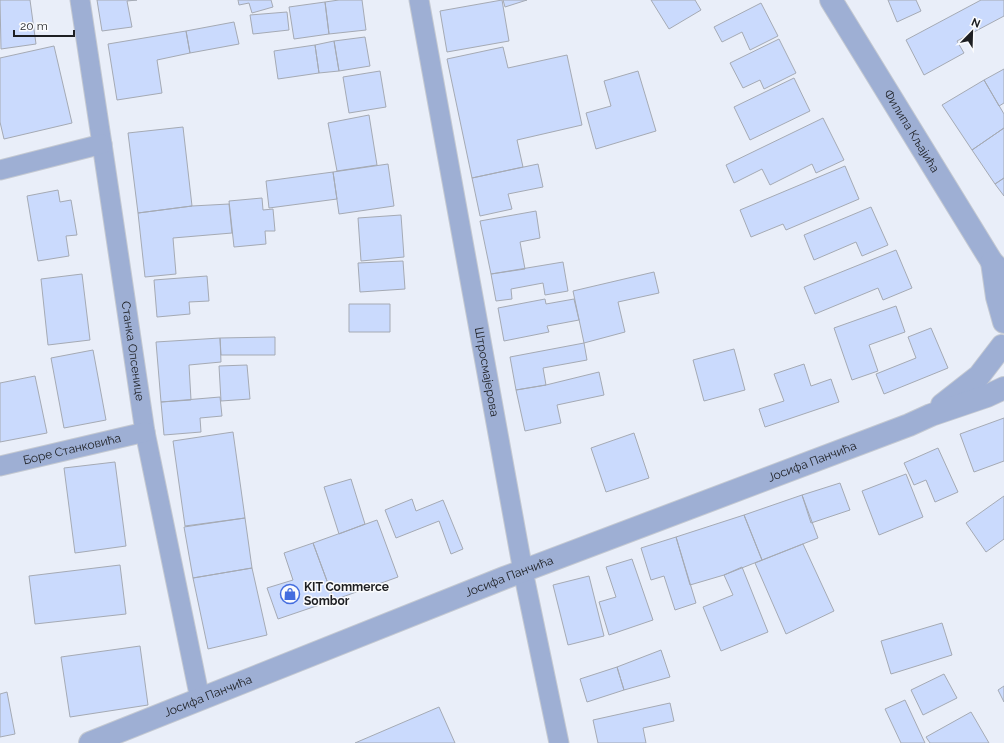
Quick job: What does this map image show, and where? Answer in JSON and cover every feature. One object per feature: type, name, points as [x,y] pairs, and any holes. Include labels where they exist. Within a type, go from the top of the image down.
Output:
[{"type":"street","name":"Станка Опсенице","points":[[80,0],[145,432],[200,699]]},
{"type":"street","name":"Штросмајерова","points":[[419,0],[523,571],[559,743]]},
{"type":"street","name":"Филипа Кљајића","points":[[831,0],[998,268],[997,297],[1004,322]]},
{"type":"street","points":[[0,170],[102,144]]},
{"type":"street","name":"Јосифа Панчића","points":[[931,415],[979,376],[1004,343]]},
{"type":"street","name":"Јосифа Панчића","points":[[90,743],[523,571],[909,425],[931,415],[987,396],[1004,388]]},
{"type":"street","name":"Боре Станковића","points":[[0,466],[145,432]]},
{"type":"building","points":[[0,0],[30,0],[36,44],[1,49]]},
{"type":"building","points":[[97,0],[137,0],[127,1],[132,27],[102,31]]},
{"type":"building","points":[[238,0],[271,0],[273,7],[252,13],[249,3],[239,5]]},
{"type":"building","points":[[339,0],[362,0],[366,30],[329,34],[325,2]]},
{"type":"building","points":[[502,0],[509,41],[447,52],[440,11]]},
{"type":"building","points":[[503,0],[527,0],[505,7]]},
{"type":"building","points":[[651,0],[695,0],[701,10],[669,29]]},
{"type":"building","points":[[888,0],[916,0],[921,11],[897,22]]},
{"type":"building","points":[[981,0],[1004,0],[1004,16],[957,41],[964,53],[924,75],[906,40]]},
{"type":"building","points":[[325,2],[329,34],[294,39],[289,7]]},
{"type":"building","points":[[761,3],[778,36],[750,50],[742,32],[722,42],[714,27]]},
{"type":"building","points":[[287,12],[289,30],[253,34],[250,15]]},
{"type":"building","points":[[234,22],[239,44],[190,53],[186,31]]},
{"type":"building","points":[[186,31],[190,53],[157,60],[162,93],[117,100],[108,44]]},
{"type":"building","points":[[365,37],[370,66],[339,71],[334,41]]},
{"type":"building","points":[[779,39],[796,73],[764,89],[760,80],[743,88],[730,63]]},
{"type":"building","points":[[334,41],[339,71],[319,73],[315,45]]},
{"type":"building","points":[[315,45],[319,73],[278,79],[274,51]]},
{"type":"building","points":[[54,46],[72,123],[4,139],[0,122],[0,58]]},
{"type":"building","points":[[503,47],[508,68],[567,55],[582,125],[517,140],[523,167],[472,178],[447,59]]},
{"type":"building","points":[[1004,69],[1004,103],[999,106],[984,80]]},
{"type":"building","points":[[380,71],[386,107],[349,113],[343,77]]},
{"type":"building","points":[[638,71],[656,131],[596,149],[586,113],[611,106],[604,81]]},
{"type":"building","points":[[794,78],[810,111],[750,140],[734,107]]},
{"type":"building","points":[[984,80],[1004,114],[1004,128],[972,150],[942,105]]},
{"type":"building","points":[[369,115],[377,165],[337,171],[328,123]]},
{"type":"building","points":[[823,118],[844,160],[816,173],[812,164],[770,185],[762,169],[734,183],[726,165]]},
{"type":"building","points":[[183,127],[192,206],[138,213],[128,133]]},
{"type":"building","points":[[1004,128],[1004,178],[995,184],[972,150]]},
{"type":"building","points":[[388,164],[394,206],[339,214],[333,172]]},
{"type":"building","points":[[538,164],[543,187],[508,194],[512,209],[480,216],[472,178]]},
{"type":"building","points":[[845,166],[859,199],[786,230],[783,224],[751,237],[740,210]]},
{"type":"building","points":[[333,172],[337,199],[269,208],[266,181]]},
{"type":"building","points":[[1004,178],[1004,196],[995,184]]},
{"type":"building","points":[[58,190],[60,202],[71,200],[77,235],[66,236],[69,256],[38,261],[27,196]]},
{"type":"building","points":[[262,198],[263,210],[273,209],[275,231],[265,231],[266,244],[234,247],[229,201]]},
{"type":"building","points":[[229,204],[232,233],[173,238],[176,274],[145,277],[138,213],[192,206]]},
{"type":"building","points":[[871,207],[888,245],[862,256],[856,242],[814,260],[804,235]]},
{"type":"building","points":[[536,211],[540,238],[520,242],[525,269],[491,274],[480,221]]},
{"type":"building","points":[[401,215],[404,257],[361,261],[358,218]]},
{"type":"building","points":[[896,250],[912,288],[883,300],[878,288],[815,314],[804,287]]},
{"type":"building","points":[[403,261],[405,289],[360,292],[358,263]]},
{"type":"building","points":[[563,262],[568,291],[545,295],[543,283],[511,289],[512,299],[496,301],[491,274]]},
{"type":"building","points":[[654,272],[659,293],[618,302],[625,332],[584,343],[573,291]]},
{"type":"building","points":[[82,274],[90,340],[48,345],[41,279]]},
{"type":"building","points":[[207,276],[209,301],[189,302],[190,314],[157,317],[154,280]]},
{"type":"building","points":[[545,299],[546,304],[574,299],[579,320],[547,326],[549,332],[504,341],[498,308]]},
{"type":"building","points":[[349,304],[390,304],[390,332],[349,332]]},
{"type":"building","points":[[896,306],[905,332],[869,345],[878,371],[852,380],[834,328]]},
{"type":"building","points":[[931,328],[948,368],[884,394],[876,374],[916,358],[908,337]]},
{"type":"building","points":[[275,337],[275,355],[221,355],[220,338]]},
{"type":"building","points":[[220,338],[221,362],[189,365],[191,400],[161,402],[156,342]]},
{"type":"building","points":[[584,343],[587,360],[543,368],[546,385],[516,390],[510,357]]},
{"type":"building","points":[[734,349],[745,390],[704,401],[693,360]]},
{"type":"building","points":[[93,350],[106,420],[64,428],[51,358]]},
{"type":"building","points":[[804,364],[811,386],[831,379],[839,402],[765,427],[759,409],[784,401],[774,374]]},
{"type":"building","points":[[247,365],[250,399],[221,401],[219,366]]},
{"type":"building","points":[[599,372],[604,395],[557,405],[561,423],[525,431],[516,390],[546,385]]},
{"type":"building","points":[[35,376],[47,433],[0,442],[0,383]]},
{"type":"building","points":[[220,397],[222,416],[200,418],[201,432],[164,435],[161,402]]},
{"type":"building","points":[[1004,418],[1004,461],[974,472],[960,434]]},
{"type":"building","points":[[233,432],[245,518],[185,526],[173,441]]},
{"type":"building","points":[[634,433],[649,478],[606,492],[591,448]]},
{"type":"building","points":[[938,448],[958,492],[935,502],[926,480],[914,485],[904,463]]},
{"type":"building","points":[[115,462],[126,546],[75,553],[64,468]]},
{"type":"building","points":[[906,474],[923,517],[879,535],[862,491]]},
{"type":"building","points":[[351,479],[365,524],[339,534],[324,487]]},
{"type":"building","points":[[840,483],[850,510],[811,523],[802,495]]},
{"type":"building","points":[[802,495],[818,538],[762,560],[744,515]]},
{"type":"building","points":[[1004,496],[1004,539],[986,552],[966,523]]},
{"type":"building","points":[[412,499],[416,511],[443,500],[463,549],[451,554],[439,521],[396,538],[385,510]]},
{"type":"building","points":[[744,515],[762,560],[724,575],[690,585],[676,537]]},
{"type":"building","points":[[245,518],[252,568],[193,578],[184,527]]},
{"type":"building","points":[[377,520],[398,577],[334,600],[313,543]]},
{"type":"building","points":[[676,537],[696,603],[675,610],[664,576],[651,580],[641,548]]},
{"type":"building","points":[[313,543],[334,600],[278,619],[267,588],[293,580],[284,553]]},
{"type":"building","points":[[803,544],[834,611],[786,634],[755,563]]},
{"type":"building","points":[[632,559],[653,620],[609,635],[599,602],[616,597],[606,567]]},
{"type":"building","points":[[120,565],[126,614],[35,624],[29,576]]},
{"type":"building","points":[[742,567],[768,632],[721,651],[703,607],[733,595],[724,575]]},
{"type":"building","points":[[252,568],[267,635],[208,649],[193,578]]},
{"type":"building","points":[[589,576],[604,636],[568,645],[553,585]]},
{"type":"building","points":[[942,623],[952,655],[891,674],[881,641]]},
{"type":"building","points":[[140,646],[148,705],[70,717],[61,657]]},
{"type":"building","points":[[661,650],[670,677],[624,690],[617,667]]},
{"type":"building","points":[[617,667],[624,690],[587,702],[580,679]]},
{"type":"building","points":[[944,674],[957,698],[923,715],[911,690]]},
{"type":"building","points":[[1004,686],[1004,702],[998,690]]},
{"type":"building","points":[[7,692],[15,734],[0,737],[0,694]]},
{"type":"building","points":[[905,700],[925,743],[901,743],[885,709]]},
{"type":"building","points":[[670,703],[674,721],[643,728],[646,743],[598,743],[593,720]]},
{"type":"building","points":[[439,707],[455,743],[355,743]]},
{"type":"building","points":[[971,712],[989,743],[930,743],[926,737]]},
{"type":"place","name":"KIT Commerce Sombor","points":[[290,594]]}]
